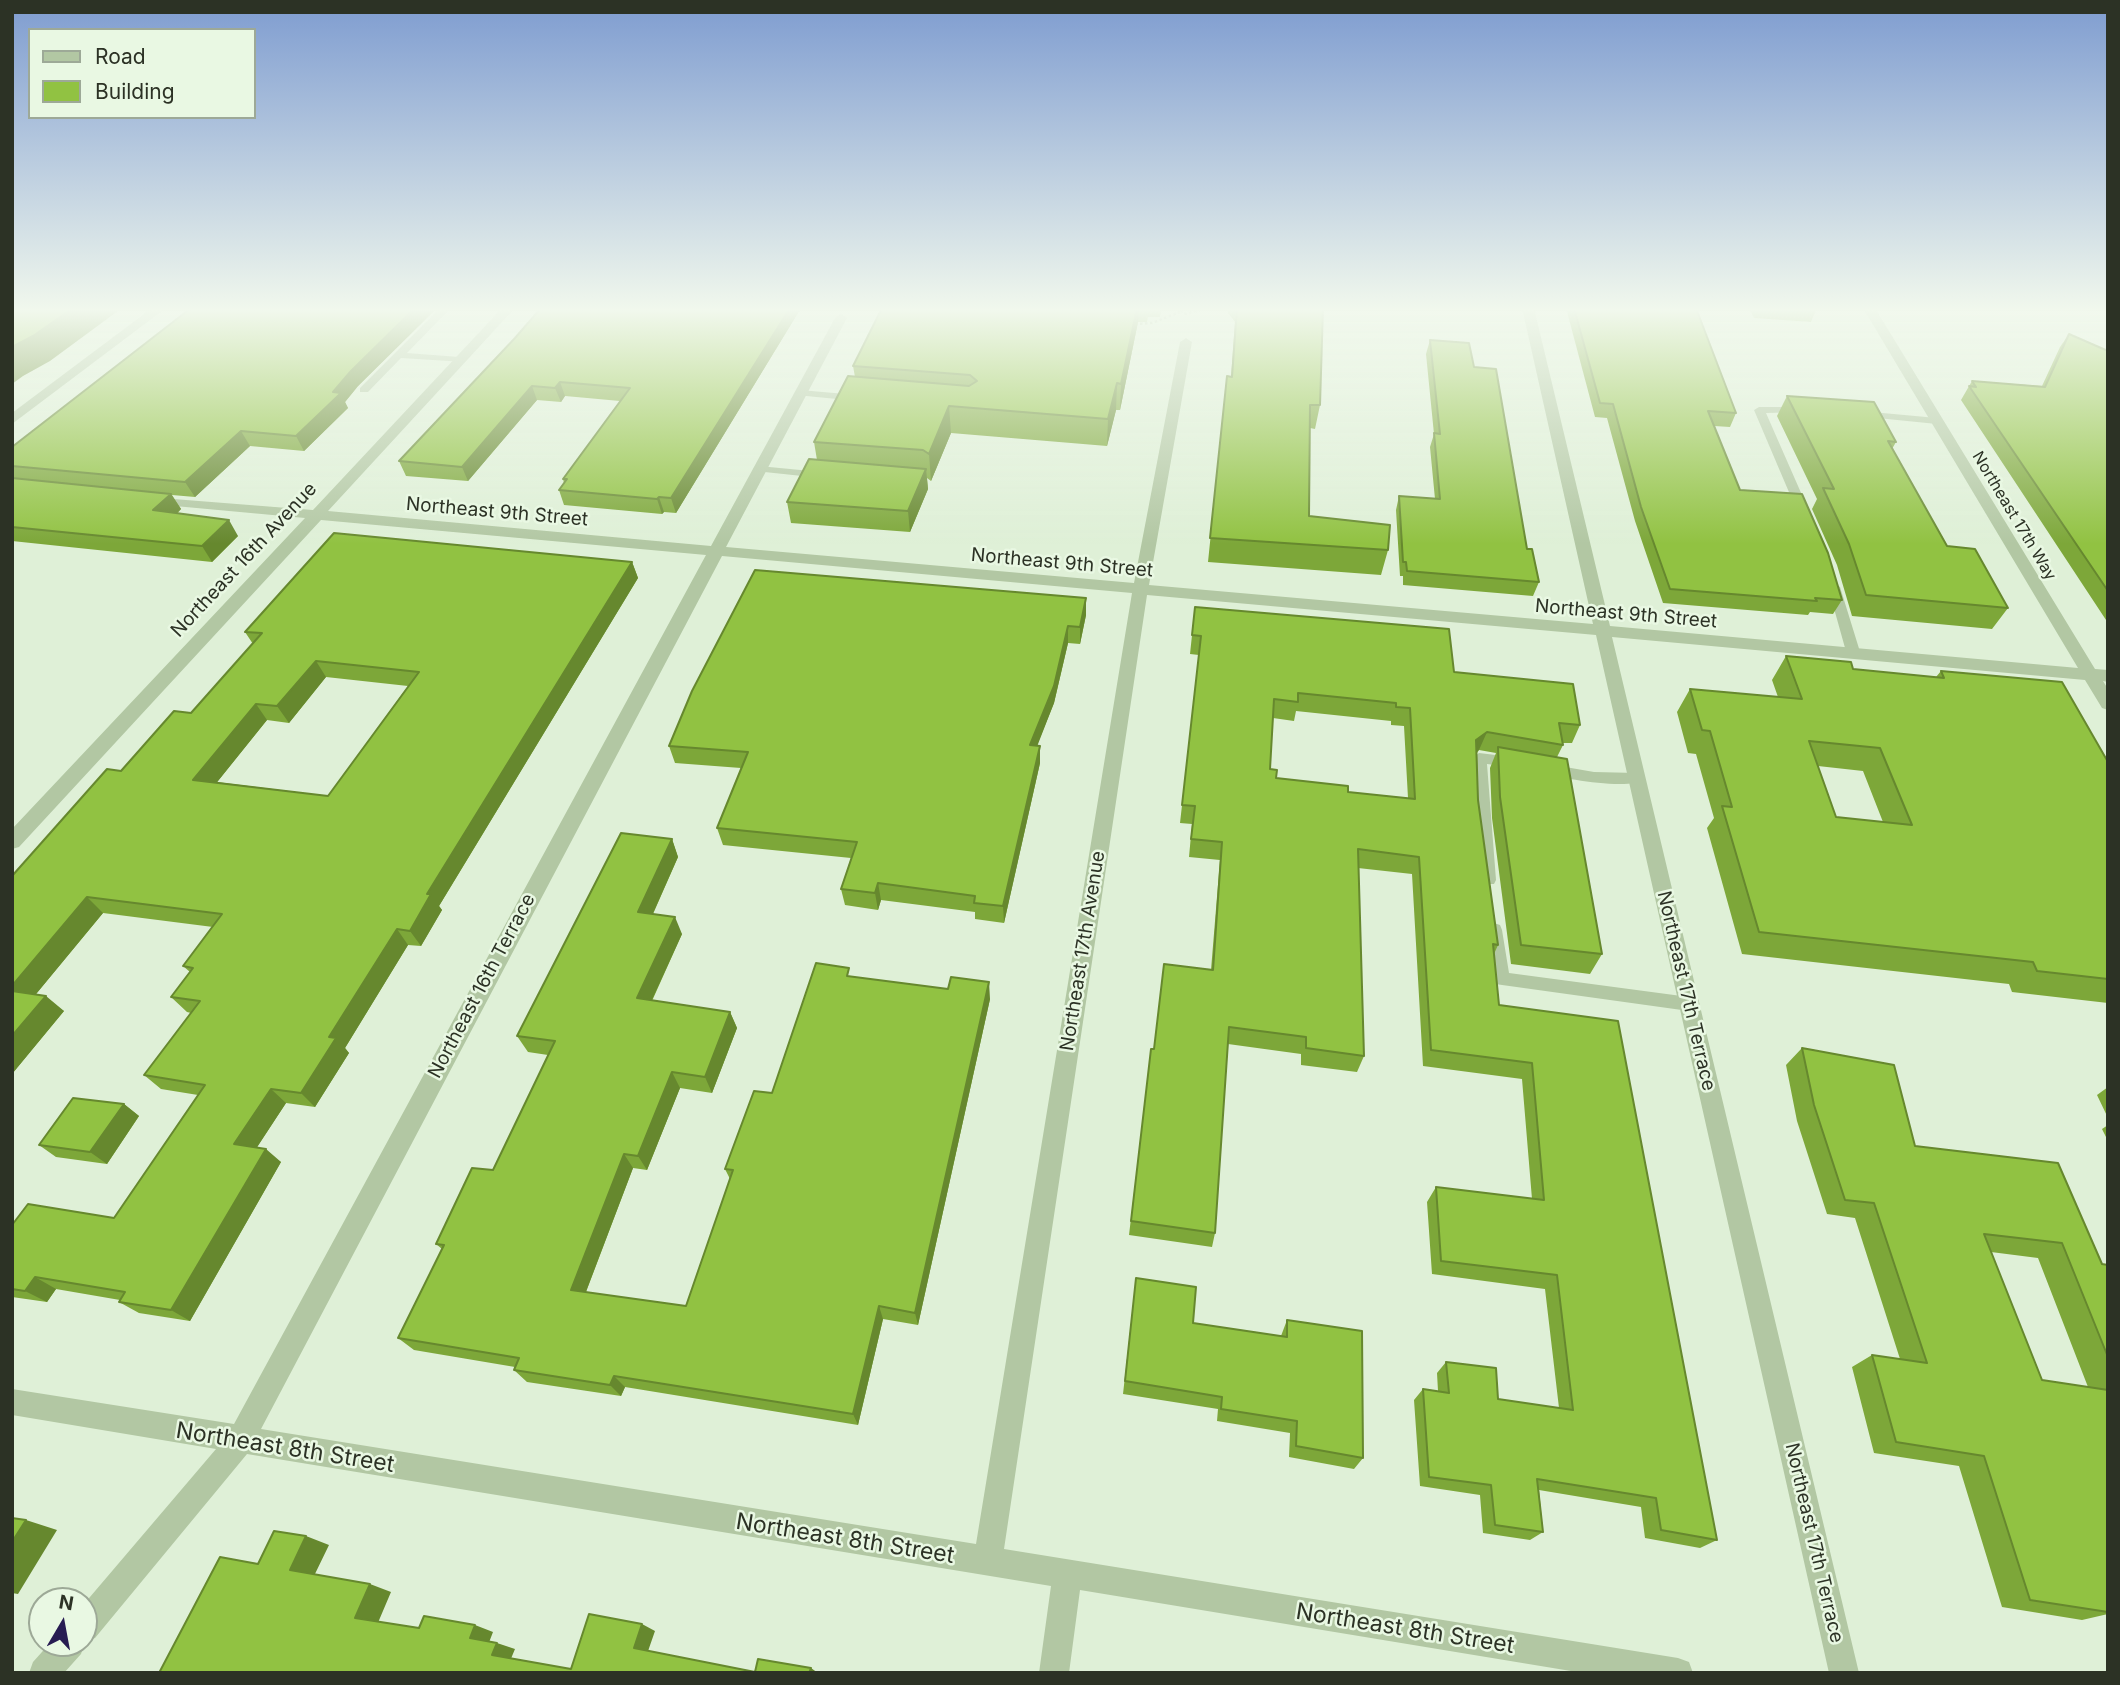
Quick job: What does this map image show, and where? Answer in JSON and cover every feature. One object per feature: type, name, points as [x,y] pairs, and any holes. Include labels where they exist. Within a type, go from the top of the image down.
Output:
[{"type":"street","points":[[12,420],[56,387]]},
{"type":"street","name":"Northeast 16th Avenue","points":[[12,842],[435,387]]},
{"type":"street","name":"Northeast 16th Terrace","points":[[98,1610],[240,1441],[803,387]]},
{"type":"street","name":"Northeast 17th Avenue","points":[[988,1562],[1140,591],[1176,387]]},
{"type":"street","name":"Northeast 17th Terrace","points":[[1546,387],[1844,1673]]},
{"type":"street","name":"Northeast 17th Way","points":[[1916,387],[2108,704]]},
{"type":"street","name":"Northeast 9th Street","points":[[135,498],[1604,633],[2108,676]]},
{"type":"street","name":"Northeast 8th Street","points":[[12,1402],[988,1562],[1580,1664],[1678,1673]]},
{"type":"street","points":[[1054,1673],[1067,1576]]},
{"type":"street","points":[[44,1673],[58,1657]]},
{"type":"lane","points":[[364,390],[367,387]]},
{"type":"lane","points":[[800,393],[866,399]]},
{"type":"lane","points":[[1811,529],[1759,410],[1819,411]]},
{"type":"lane","points":[[1845,413],[1937,421]]},
{"type":"lane","points":[[759,469],[828,475]]},
{"type":"lane","points":[[1832,579],[1854,655]]},
{"type":"lane","points":[[1637,778],[1572,774],[1479,758],[1481,818],[1502,979],[1689,1004]]},
{"type":"building","points":[[90,387],[338,387],[333,392],[341,393],[296,436],[241,431],[185,482],[12,466],[12,447]]},
{"type":"building","points":[[469,387],[531,387],[462,467],[399,461]]},
{"type":"building","points":[[614,387],[741,387],[671,498],[559,490],[567,479],[563,479],[630,388]]},
{"type":"building","points":[[843,387],[1116,387],[1108,419],[949,406],[929,454],[923,450],[814,442]]},
{"type":"building","points":[[1226,387],[1321,387],[1320,405],[1310,405],[1309,516],[1390,525],[1388,550],[1210,538]]},
{"type":"building","points":[[1435,387],[1499,387],[1527,549],[1532,549],[1539,582],[1407,571],[1406,562],[1403,562],[1399,496],[1440,499],[1434,433],[1440,434]]},
{"type":"building","points":[[1596,387],[1726,387],[1736,413],[1708,411],[1740,490],[1802,494],[1828,553],[1842,600],[1815,598],[1817,601],[1670,589],[1641,507],[1613,404],[1600,403]]},
{"type":"building","points":[[1969,387],[2108,387],[2108,591]]},
{"type":"building","points":[[1787,396],[1874,402],[1896,442],[1888,441],[1947,546],[1975,549],[2008,608],[1866,595],[1849,544],[1823,488],[1834,489]]},
{"type":"building","points":[[809,459],[926,469],[908,511],[787,502]]},
{"type":"building","points":[[12,478],[171,494],[153,510],[229,520],[202,546],[12,527]]},
{"type":"building","points":[[334,533],[632,562],[427,894],[431,894],[410,931],[397,929],[329,1037],[336,1038],[301,1093],[271,1089],[234,1144],[266,1149],[171,1310],[119,1302],[125,1292],[35,1277],[25,1291],[12,1289],[12,1225],[28,1204],[114,1218],[205,1085],[144,1075],[200,1001],[171,997],[193,968],[183,966],[222,914],[87,897],[12,986],[12,876],[107,769],[121,771],[174,711],[191,713],[262,633],[245,632]],"holes":[[[316,661],[419,672],[328,796],[193,780],[256,704],[277,706]]]},
{"type":"building","points":[[755,570],[1086,598],[1080,627],[1068,626],[1054,686],[1030,745],[1040,746],[1003,906],[974,903],[975,896],[878,883],[875,893],[841,889],[857,842],[717,828],[748,752],[669,746],[692,691]]},
{"type":"building","points":[[1195,607],[1449,629],[1454,672],[1573,684],[1580,725],[1559,723],[1563,745],[1487,732],[1476,740],[1478,800],[1498,945],[1493,944],[1499,1005],[1618,1021],[1717,1540],[1661,1530],[1656,1498],[1537,1479],[1543,1532],[1495,1525],[1491,1485],[1429,1477],[1423,1389],[1449,1393],[1446,1362],[1496,1368],[1498,1399],[1573,1410],[1557,1275],[1441,1261],[1436,1187],[1544,1200],[1532,1063],[1431,1050],[1419,857],[1358,849],[1364,1056],[1306,1048],[1306,1037],[1229,1027],[1215,1233],[1131,1221],[1164,964],[1213,970],[1222,842],[1191,839],[1195,806],[1182,805],[1201,636],[1192,635]],"holes":[[[1298,693],[1396,703],[1396,707],[1410,708],[1415,799],[1348,792],[1348,786],[1276,778],[1277,770],[1270,769],[1274,699],[1298,702]]]},
{"type":"building","points":[[1786,656],[1851,662],[1853,669],[1944,678],[1941,671],[2062,682],[2108,762],[2108,979],[2037,971],[2033,962],[1759,932],[1722,806],[1732,807],[1710,731],[1702,730],[1690,689],[1802,699]],"holes":[[[1809,741],[1880,748],[1912,825],[1836,817]]]},
{"type":"building","points":[[1498,747],[1567,759],[1602,954],[1521,945],[1500,797]]},
{"type":"building","points":[[621,833],[672,839],[638,912],[675,917],[637,998],[730,1012],[705,1077],[672,1072],[638,1156],[624,1154],[571,1290],[686,1306],[733,1170],[725,1169],[754,1091],[772,1093],[816,963],[849,968],[847,976],[948,989],[951,977],[989,982],[915,1313],[879,1306],[853,1414],[614,1376],[610,1385],[514,1370],[519,1358],[398,1338],[444,1245],[436,1244],[472,1168],[493,1170],[555,1041],[517,1036]]},
{"type":"building","points":[[12,991],[46,996],[12,1036]]},
{"type":"building","points":[[1802,1048],[1894,1065],[1915,1146],[2058,1163],[2102,1264],[2108,1265],[2108,1357],[2062,1243],[1984,1234],[2042,1380],[2108,1390],[2108,1612],[2030,1600],[1984,1456],[1896,1442],[1872,1355],[1927,1363],[1874,1203],[1845,1200],[1814,1105]]},
{"type":"building","points":[[73,1098],[124,1104],[90,1152],[39,1145]]},
{"type":"building","points":[[1136,1278],[1196,1287],[1193,1323],[1287,1337],[1287,1320],[1362,1331],[1363,1458],[1296,1446],[1297,1421],[1221,1409],[1222,1397],[1125,1381]]},
{"type":"building","points":[[12,1518],[26,1520],[12,1542]]},
{"type":"building","points":[[274,1531],[306,1536],[290,1570],[370,1584],[355,1618],[419,1628],[424,1616],[475,1625],[470,1638],[497,1643],[492,1655],[571,1669],[589,1614],[642,1624],[634,1648],[755,1672],[758,1659],[811,1668],[809,1673],[159,1673],[220,1557],[258,1564]]}]
